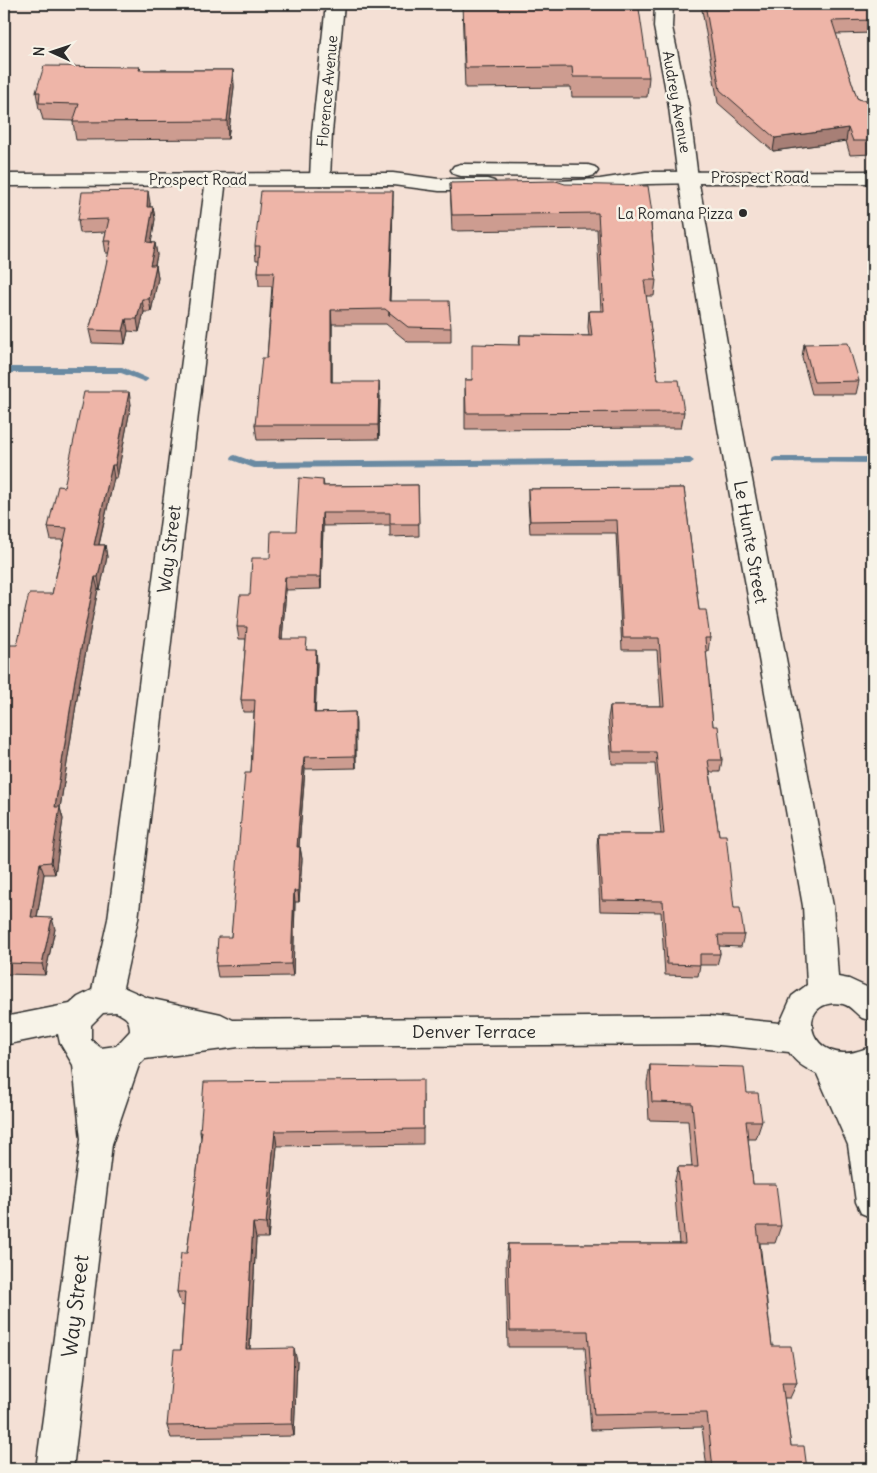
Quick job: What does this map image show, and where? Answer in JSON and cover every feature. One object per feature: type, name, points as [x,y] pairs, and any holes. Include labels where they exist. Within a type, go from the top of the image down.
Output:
[{"type":"street","name":"Florence Avenue","points":[[320,179],[322,133],[335,4]]},
{"type":"street","name":"Audrey Avenue","points":[[651,4],[663,27]]},
{"type":"street","points":[[656,4],[662,4]]},
{"type":"street","name":"Audrey Avenue","points":[[662,4],[663,27],[679,107],[688,178]]},
{"type":"street","name":"Prospect Road","points":[[4,180],[393,179],[438,185],[600,185],[646,178],[873,177]]},
{"type":"street","name":"Le Hunte Street","points":[[688,178],[727,412],[818,906],[849,997]]},
{"type":"street","name":"Way Street","points":[[126,1004],[123,919],[216,179]]},
{"type":"street","points":[[849,997],[804,1001],[797,1028],[810,1054],[829,1066],[847,1069],[869,1063],[864,1144],[873,1202]]},
{"type":"street","points":[[5,1031],[107,1063],[133,1052],[146,1034],[146,1022],[126,1004],[90,1005],[78,1016],[73,1032],[82,1054]]},
{"type":"street","name":"Denver Terrace","points":[[126,1004],[239,1033]]},
{"type":"street","points":[[5,1031],[78,1016]]},
{"type":"street","name":"Denver Terrace","points":[[133,1052],[239,1033],[797,1028]]},
{"type":"street","name":"Way Street","points":[[54,1469],[96,1144],[133,1052]]},
{"type":"street","name":"Way Street","points":[[82,1054],[96,1144]]},
{"type":"street","points":[[829,1066],[864,1144]]},
{"type":"building","points":[[463,4],[563,4],[563,9],[639,9],[649,77],[573,77],[572,67],[465,68]]},
{"type":"building","points":[[705,4],[873,4],[873,20],[832,21],[857,98],[873,100],[873,141],[853,141],[848,128],[775,138],[720,90]]},
{"type":"building","points":[[44,66],[140,67],[139,70],[233,70],[227,121],[73,122],[79,104],[39,103],[40,92],[36,92]]},
{"type":"building","points":[[556,181],[565,184],[648,186],[652,213],[650,213],[656,280],[644,280],[658,380],[679,380],[684,412],[466,413],[465,380],[472,380],[472,344],[520,345],[520,335],[592,336],[589,311],[604,311],[598,213],[452,215],[450,183]]},
{"type":"building","points":[[148,191],[147,207],[153,207],[147,242],[155,243],[150,265],[156,265],[149,299],[142,299],[137,319],[126,319],[123,331],[89,330],[100,293],[111,241],[104,241],[109,219],[78,220],[82,192]]},
{"type":"building","points":[[261,191],[393,191],[389,301],[449,301],[451,328],[408,327],[385,309],[331,310],[331,382],[379,382],[378,425],[255,425],[262,358],[267,358],[274,272],[258,272],[260,246],[255,246]]},
{"type":"building","points":[[848,343],[859,381],[814,382],[804,344]]},
{"type":"building","points":[[84,392],[129,392],[115,465],[112,465],[94,545],[105,545],[98,577],[95,577],[75,679],[55,807],[60,807],[51,862],[40,863],[31,917],[52,918],[42,964],[4,963],[4,665],[8,645],[17,645],[29,594],[52,594],[67,528],[48,527],[58,486],[64,487]]},
{"type":"building","points":[[299,478],[323,480],[323,486],[418,485],[419,524],[390,524],[390,513],[322,513],[320,577],[285,577],[280,639],[307,639],[306,650],[316,650],[314,713],[355,712],[355,756],[304,757],[297,847],[300,847],[298,891],[294,891],[291,964],[216,966],[218,937],[231,937],[245,773],[251,773],[255,700],[241,700],[247,627],[237,627],[240,595],[250,595],[252,558],[270,558],[271,531],[296,531]]},
{"type":"building","points":[[684,488],[699,610],[706,610],[710,638],[705,638],[713,726],[718,726],[722,760],[708,760],[719,835],[726,835],[734,908],[740,908],[744,935],[718,935],[720,954],[700,954],[700,965],[667,964],[663,901],[602,900],[598,834],[664,834],[656,752],[613,752],[610,706],[664,706],[659,638],[623,638],[617,520],[530,521],[528,489]]},
{"type":"building","points":[[650,1065],[744,1067],[747,1093],[758,1093],[762,1121],[746,1121],[753,1184],[776,1184],[781,1226],[757,1226],[772,1346],[791,1346],[797,1383],[782,1383],[791,1446],[804,1446],[807,1469],[713,1469],[707,1413],[594,1415],[588,1331],[510,1331],[508,1244],[685,1244],[678,1167],[698,1167],[692,1103],[652,1102]]},
{"type":"building","points":[[423,1080],[423,1129],[275,1131],[266,1224],[253,1223],[246,1349],[294,1348],[292,1424],[167,1426],[174,1350],[181,1350],[185,1292],[177,1292],[181,1253],[187,1253],[202,1131],[200,1132],[204,1082]]},
{"type":"waterway","points":[[4,370],[122,370],[145,379]]},
{"type":"waterway","points":[[235,458],[254,465],[690,461]]},
{"type":"waterway","points":[[776,460],[873,460]]},
{"type":"place","name":"La Romana Pizza","points":[[743,213]]}]
